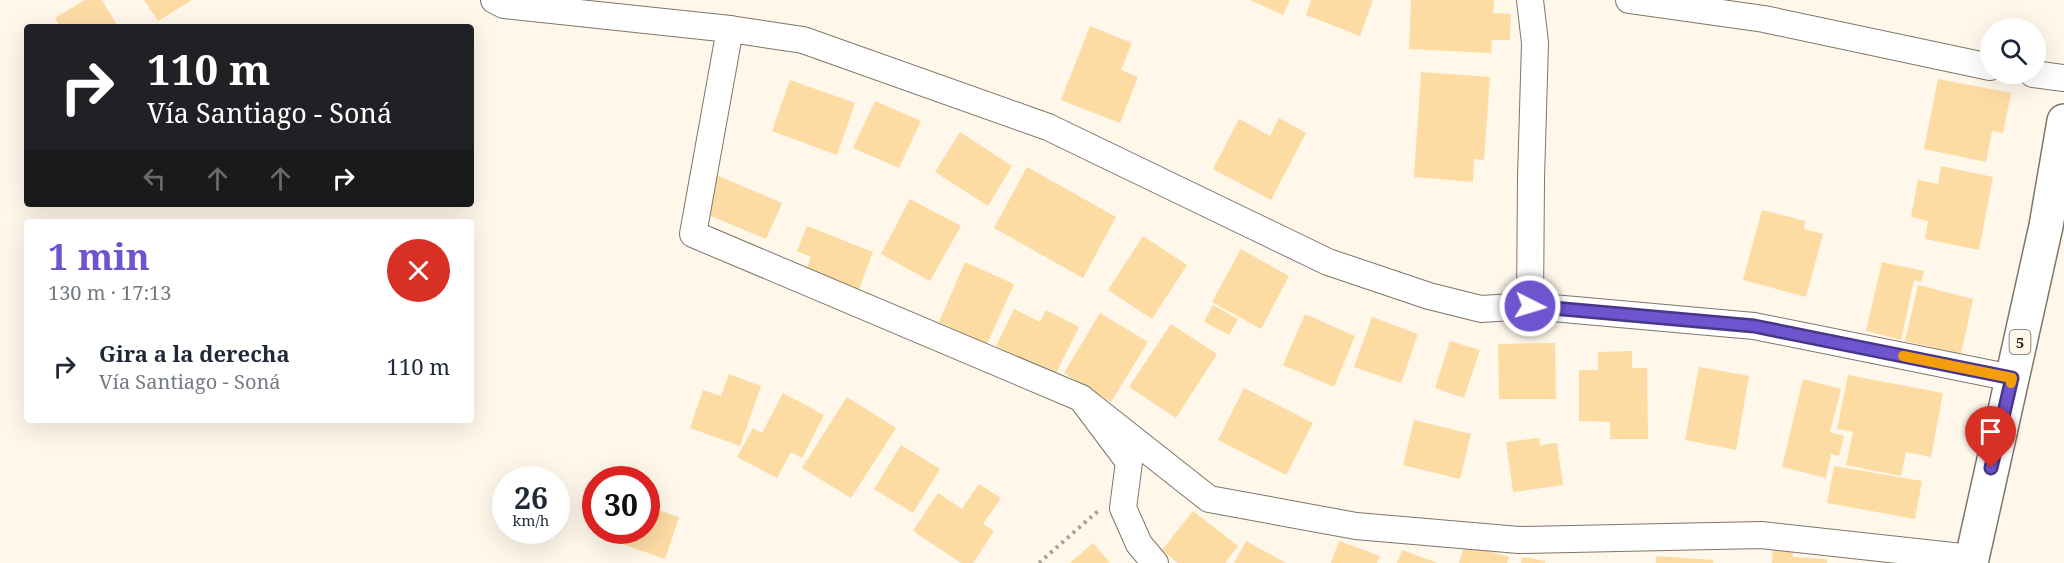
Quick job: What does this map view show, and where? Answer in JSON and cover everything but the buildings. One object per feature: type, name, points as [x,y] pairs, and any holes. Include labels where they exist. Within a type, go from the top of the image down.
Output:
[{"type":"main road","name":"5","points":[[1971,561],[2012,378],[2055,223],[2064,121]]},
{"type":"street","points":[[494,0],[504,5],[730,29],[803,40],[1048,127],[1328,262],[1429,296],[1481,309],[1530,306],[1754,326],[2012,378]]},
{"type":"street","points":[[1530,0],[1535,44],[1530,306]]},
{"type":"street","points":[[1629,0],[1764,19],[1980,65]]},
{"type":"street","points":[[730,29],[693,234],[1081,398],[1209,499],[1356,526],[1519,540],[1761,535],[1971,561]]},
{"type":"street","points":[[2046,76],[2064,78]]},
{"type":"street","points":[[1081,398],[1128,462],[1123,508],[1139,544],[1155,563]]},
{"type":"path","points":[[1039,563],[1126,488]]},
{"type":"slow traffic","points":[[1903,356],[2012,378],[2011,383]]},
{"type":"route","points":[[1530,306],[1754,326],[2012,378],[1991,468]]}]
